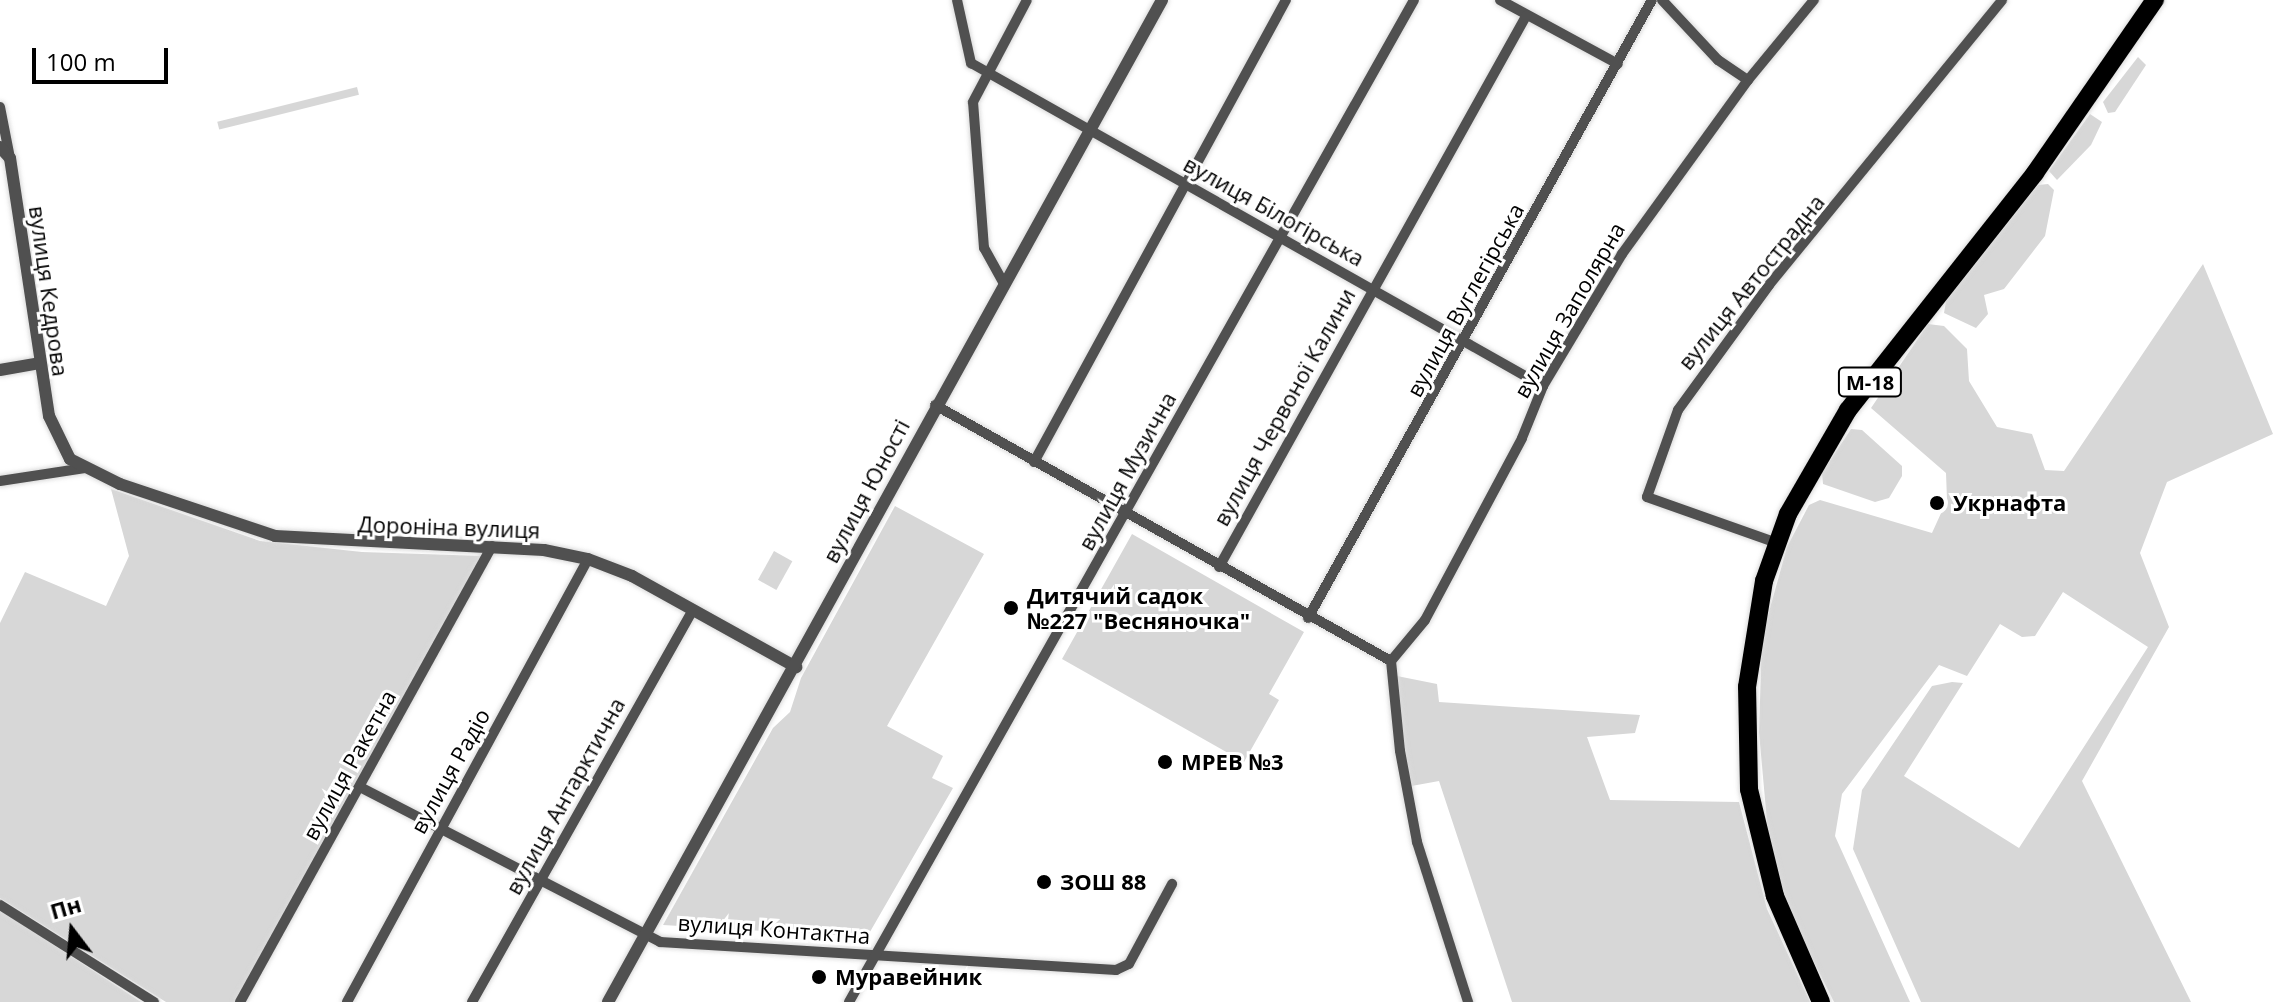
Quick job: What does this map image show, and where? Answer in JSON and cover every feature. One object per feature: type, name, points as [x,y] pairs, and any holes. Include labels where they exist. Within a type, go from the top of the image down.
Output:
[{"type":"highway","name":"М-18","points":[[1821,1002],[1786,929],[1755,826],[1748,776],[1747,687],[1754,621],[1777,543],[1801,487],[1848,410],[2035,173],[2155,0]]},
{"type":"street","points":[[957,0],[971,63],[986,72]]},
{"type":"street","points":[[1003,282],[984,248],[973,102],[986,72],[1027,0]]},
{"type":"street","name":"вулиця Юності","points":[[608,1002],[796,667],[1003,282],[1162,0]]},
{"type":"street","points":[[1034,462],[1286,0]]},
{"type":"street","name":"вулиця Музична","points":[[849,1002],[1414,0]]},
{"type":"street","points":[[1500,0],[1618,64]]},
{"type":"street","name":"вулиця Вуглегірська","points":[[1308,618],[1465,342],[1652,0]]},
{"type":"street","points":[[1662,0],[1718,60],[1748,80]]},
{"type":"street","name":"вулиця Заполярна","points":[[1391,661],[1433,606],[1522,438],[1543,386],[1638,228],[1748,80],[1814,0]]},
{"type":"street","name":"вулиця Автострадна","points":[[1777,543],[1647,497],[1678,410],[1769,285],[2002,0]]},
{"type":"street","name":"вулиця Червоної Калини","points":[[1219,567],[1526,16]]},
{"type":"street","name":"вулиця Білогірська","points":[[986,72],[1543,386]]},
{"type":"street","name":"вулиця Кедрова","points":[[0,107],[39,363],[58,442],[85,468]]},
{"type":"street","points":[[0,147],[10,158]]},
{"type":"street","points":[[0,370],[39,363]]},
{"type":"street","points":[[935,405],[1308,618],[1391,661],[1400,751],[1417,842],[1468,1002]]},
{"type":"street","points":[[0,481],[85,468]]},
{"type":"street","name":"Дороніна вулиця","points":[[85,468],[275,536],[492,546],[588,559],[632,576],[796,667]]},
{"type":"street","name":"вулиця Ракетна","points":[[240,1002],[492,546]]},
{"type":"street","name":"вулиця Радіо","points":[[347,1002],[588,559]]},
{"type":"street","name":"вулиця Антарктична","points":[[472,1002],[692,611]]},
{"type":"street","name":"вулиця Контактна","points":[[360,787],[660,942],[1123,969],[1172,884]]},
{"type":"street","points":[[0,905],[154,1002]]},
{"type":"shaded area","points":[[2138,57],[2146,65],[2115,112],[2108,113],[2103,102]]},
{"type":"shaded area","points":[[357,87],[359,95],[219,130],[217,122]]},
{"type":"shaded area","points":[[2090,114],[2102,122],[2091,145],[2057,180],[2049,171]]},
{"type":"shaded area","points":[[2048,184],[2054,190],[2045,236],[2004,289],[1984,295],[1988,314],[1976,328],[1944,313],[1946,301],[2038,185]]},
{"type":"shaded area","points":[[2203,264],[2273,434],[2167,482],[2140,553],[2169,627],[2082,781],[2191,1002],[1921,1002],[1853,849],[1862,790],[1932,686],[1952,682],[1963,683],[1904,776],[2019,848],[2148,647],[2063,592],[2035,636],[2022,637],[2000,624],[1967,676],[1939,665],[1842,794],[1835,836],[1910,1002],[1834,1002],[1785,904],[1768,833],[1759,732],[1762,637],[1787,547],[1809,505],[1820,500],[1932,533],[1947,500],[1946,473],[1871,408],[1928,324],[1944,326],[1967,349],[1969,381],[1997,427],[2032,434],[2045,470],[2064,471]]},
{"type":"shaded area","points":[[1851,429],[1862,430],[1902,466],[1902,476],[1889,498],[1875,502],[1823,484],[1822,473]]},
{"type":"shaded area","points":[[111,489],[260,541],[362,552],[482,556],[236,1002],[166,1002],[0,898],[0,623],[25,572],[106,606],[129,556]]},
{"type":"shaded area","points":[[895,506],[984,554],[887,726],[943,756],[932,778],[953,788],[867,937],[663,925],[773,728],[790,712],[801,678]]},
{"type":"shaded area","points":[[1132,534],[1304,632],[1269,694],[1279,700],[1244,762],[1062,659]]},
{"type":"shaded area","points":[[774,551],[792,561],[776,590],[758,580]]},
{"type":"shaded area","points":[[1392,675],[1437,684],[1439,702],[1640,715],[1635,733],[1587,737],[1610,800],[1739,802],[1767,909],[1810,1002],[1512,1002],[1439,781],[1406,787]]},
{"type":"shaded area","points":[[0,910],[141,1002],[0,1002]]},
{"type":"place","name":"Укрнафта","points":[[1937,503]]},
{"type":"place","name":"Дитячий садок №227 \"Весняночка\"","points":[[1011,608]]},
{"type":"place","name":"МРЕВ №3","points":[[1165,762]]},
{"type":"place","name":"ЗОШ 88","points":[[1044,882]]},
{"type":"place","name":"Муравейник","points":[[819,977]]}]
